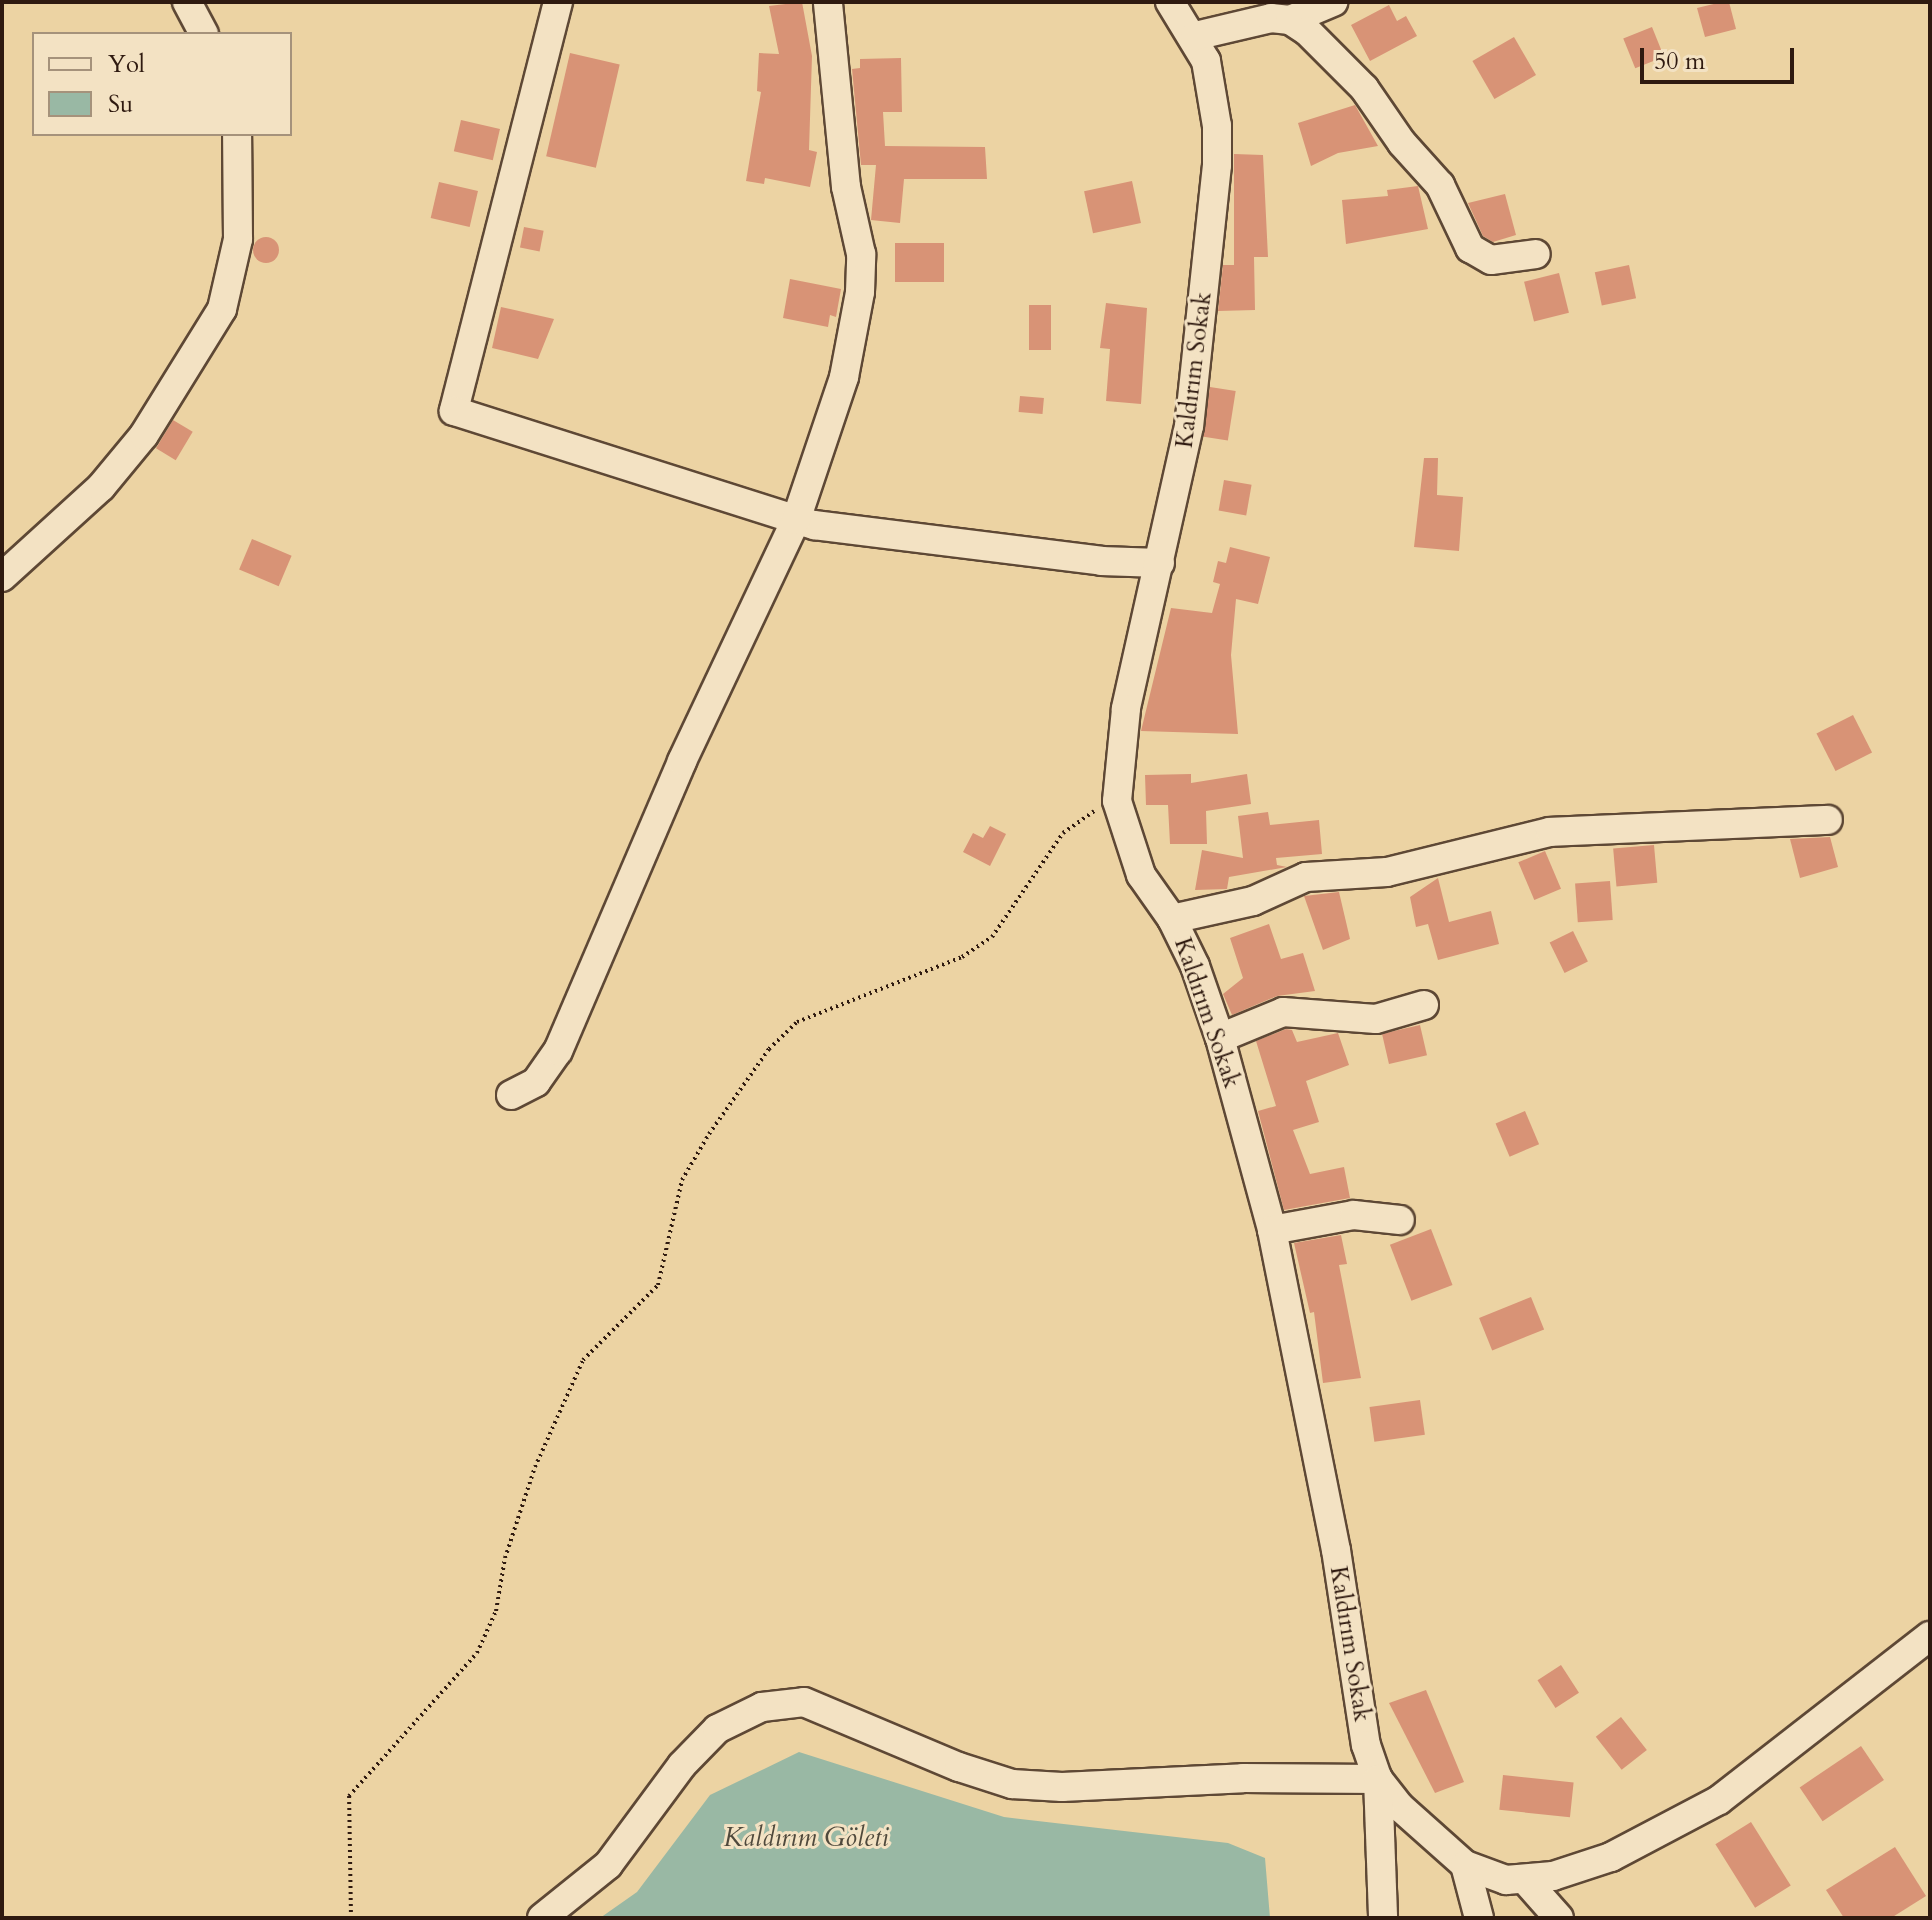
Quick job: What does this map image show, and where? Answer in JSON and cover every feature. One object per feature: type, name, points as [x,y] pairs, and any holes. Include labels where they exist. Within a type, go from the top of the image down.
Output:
[{"type":"street","points":[[187,2],[203,32]]},
{"type":"street","points":[[558,2],[454,411],[796,520],[1101,561],[1160,563]]},
{"type":"street","points":[[511,1095],[536,1082],[558,1051],[682,761],[796,520],[824,445],[854,335],[861,254],[846,187],[828,2]]},
{"type":"street","name":"Kaldırım Sokak","points":[[1170,2],[1195,36],[1213,91],[1217,165],[1189,426],[1126,709],[1117,801],[1141,875],[1172,919],[1220,1038],[1272,1230],[1336,1550],[1366,1745],[1378,1779],[1400,1807],[1465,1865]]},
{"type":"street","points":[[1195,36],[1271,18],[1290,20],[1333,2]]},
{"type":"street","points":[[1290,20],[1339,60],[1377,104],[1402,143],[1440,185],[1470,248],[1491,260],[1536,254]]},
{"type":"street","points":[[2,577],[110,476],[152,422],[222,309],[238,239],[237,136]]},
{"type":"street","points":[[1172,919],[1229,909],[1306,877],[1387,872],[1550,832],[1828,820]]},
{"type":"street","points":[[1220,1038],[1283,1012],[1376,1019],[1424,1005]]},
{"type":"street","points":[[1272,1230],[1354,1215],[1400,1220]]},
{"type":"street","points":[[1465,1865],[1492,1878],[1527,1882],[1611,1857],[1719,1800],[1930,1636]]},
{"type":"street","points":[[542,1918],[608,1865],[682,1765],[717,1729],[781,1703],[819,1706],[959,1767],[1012,1784],[1062,1787],[1243,1778],[1378,1779],[1383,1918]]},
{"type":"street","points":[[1465,1865],[1479,1918]]},
{"type":"street","points":[[1527,1882],[1559,1918]]},
{"type":"path","points":[[351,1918],[349,1796],[477,1653],[496,1611],[505,1558],[535,1467],[556,1431],[583,1360],[658,1285],[682,1180],[723,1114],[769,1049],[797,1022],[962,957],[992,937],[1063,833],[1117,801]]},
{"type":"water","name":"Kaldırım Göleti","points":[[799,1752],[1004,1817],[1228,1843],[1265,1858],[1270,1918],[600,1918],[637,1892],[710,1795]]},
{"type":"building","points":[[802,2],[812,56],[809,150],[817,152],[810,187],[765,178],[764,184],[746,181],[761,92],[757,91],[759,53],[779,54],[769,6]]},
{"type":"building","points":[[1729,2],[1736,29],[1705,37],[1697,8]]},
{"type":"building","points":[[1389,5],[1397,21],[1406,16],[1417,36],[1370,61],[1351,25]]},
{"type":"building","points":[[1652,27],[1664,57],[1635,68],[1623,39]]},
{"type":"building","points":[[1514,37],[1536,75],[1494,99],[1472,61]]},
{"type":"building","points":[[570,53],[620,64],[596,168],[546,156]]},
{"type":"building","points":[[901,58],[902,112],[883,112],[885,146],[985,147],[987,179],[904,179],[900,223],[871,220],[876,165],[861,165],[852,69],[860,68],[860,59]]},
{"type":"building","points":[[1355,105],[1378,146],[1338,153],[1311,166],[1298,123]]},
{"type":"building","points":[[461,120],[500,129],[493,160],[454,151]]},
{"type":"building","points":[[1234,154],[1263,155],[1268,257],[1254,257],[1255,310],[1218,311],[1223,265],[1234,265]]},
{"type":"building","points":[[1132,181],[1141,223],[1093,233],[1084,191]]},
{"type":"building","points":[[439,182],[478,191],[470,227],[431,218]]},
{"type":"building","points":[[1418,186],[1428,229],[1346,244],[1342,200],[1388,196],[1387,190]]},
{"type":"building","points":[[1505,194],[1516,235],[1493,242],[1483,236],[1468,203]]},
{"type":"building","points":[[524,227],[544,231],[540,251],[520,248]]},
{"type":"building","points":[[266,237],[275,241],[279,250],[275,259],[266,263],[257,259],[253,250],[257,241]]},
{"type":"building","points":[[895,243],[944,243],[944,282],[895,282]]},
{"type":"building","points":[[1629,265],[1636,298],[1602,306],[1595,272]]},
{"type":"building","points":[[1559,273],[1569,313],[1534,321],[1524,282]]},
{"type":"building","points":[[790,279],[841,289],[836,317],[830,315],[828,327],[783,318]]},
{"type":"building","points":[[1106,303],[1147,308],[1141,404],[1106,401],[1110,349],[1100,348]]},
{"type":"building","points":[[1029,305],[1051,305],[1051,350],[1029,350]]},
{"type":"building","points":[[501,307],[554,319],[538,359],[492,348]]},
{"type":"building","points":[[1210,387],[1236,391],[1228,440],[1202,436]]},
{"type":"building","points":[[1020,396],[1044,398],[1043,414],[1019,412]]},
{"type":"building","points":[[173,420],[193,432],[176,460],[156,448]]},
{"type":"building","points":[[1424,458],[1438,458],[1437,495],[1463,497],[1459,551],[1414,547]]},
{"type":"building","points":[[1224,480],[1252,485],[1246,515],[1219,511]]},
{"type":"building","points":[[252,539],[292,556],[279,586],[239,569]]},
{"type":"building","points":[[1230,547],[1270,557],[1258,604],[1236,599],[1231,655],[1238,734],[1141,731],[1171,608],[1212,613],[1220,584],[1213,582],[1218,561],[1226,563]]},
{"type":"building","points":[[1853,715],[1872,752],[1836,771],[1816,734]]},
{"type":"building","points":[[1191,774],[1191,783],[1247,774],[1251,804],[1206,811],[1207,844],[1170,844],[1168,805],[1146,805],[1145,775]]},
{"type":"building","points":[[1268,812],[1270,825],[1319,820],[1322,854],[1276,858],[1277,865],[1287,867],[1229,877],[1227,889],[1195,890],[1202,850],[1243,858],[1238,816]]},
{"type":"building","points":[[990,826],[1006,834],[990,866],[963,852],[973,833],[983,838]]},
{"type":"building","points":[[1830,837],[1838,867],[1800,878],[1790,839]]},
{"type":"building","points":[[1654,845],[1657,883],[1616,886],[1613,849]]},
{"type":"building","points":[[1545,851],[1561,889],[1534,900],[1518,862]]},
{"type":"building","points":[[1438,878],[1449,922],[1491,911],[1499,944],[1438,960],[1428,924],[1416,927],[1410,897]]},
{"type":"building","points":[[1610,881],[1613,920],[1578,922],[1575,883]]},
{"type":"building","points":[[1339,892],[1350,939],[1323,950],[1304,896]]},
{"type":"building","points":[[1269,924],[1281,959],[1303,953],[1315,991],[1277,996],[1232,1015],[1223,994],[1243,978],[1230,938]]},
{"type":"building","points":[[1573,931],[1588,962],[1565,973],[1550,942]]},
{"type":"building","points":[[1420,1025],[1427,1055],[1389,1064],[1382,1034]]},
{"type":"building","points":[[1286,1029],[1292,1030],[1297,1042],[1338,1033],[1349,1065],[1306,1081],[1319,1122],[1293,1130],[1310,1174],[1344,1167],[1350,1198],[1284,1210],[1258,1111],[1276,1106],[1256,1041]]},
{"type":"building","points":[[1525,1111],[1539,1144],[1510,1157],[1496,1124]]},
{"type":"building","points":[[1431,1229],[1453,1285],[1411,1301],[1390,1245]]},
{"type":"building","points":[[1341,1235],[1347,1264],[1339,1265],[1361,1378],[1323,1383],[1314,1312],[1310,1313],[1294,1243]]},
{"type":"building","points":[[1531,1297],[1544,1329],[1492,1350],[1479,1318]]},
{"type":"building","points":[[1420,1400],[1425,1435],[1374,1442],[1369,1407]]},
{"type":"building","points":[[1561,1665],[1579,1693],[1555,1708],[1538,1680]]},
{"type":"building","points":[[1426,1690],[1464,1782],[1435,1793],[1389,1703]]},
{"type":"building","points":[[1621,1717],[1647,1750],[1622,1770],[1596,1737]]},
{"type":"building","points":[[1861,1746],[1884,1780],[1823,1821],[1800,1787]]},
{"type":"building","points":[[1503,1775],[1574,1782],[1570,1817],[1499,1810]]},
{"type":"building","points":[[1751,1822],[1791,1886],[1755,1908],[1715,1844]]},
{"type":"building","points":[[1895,1847],[1926,1896],[1891,1918],[1844,1918],[1826,1890]]}]
